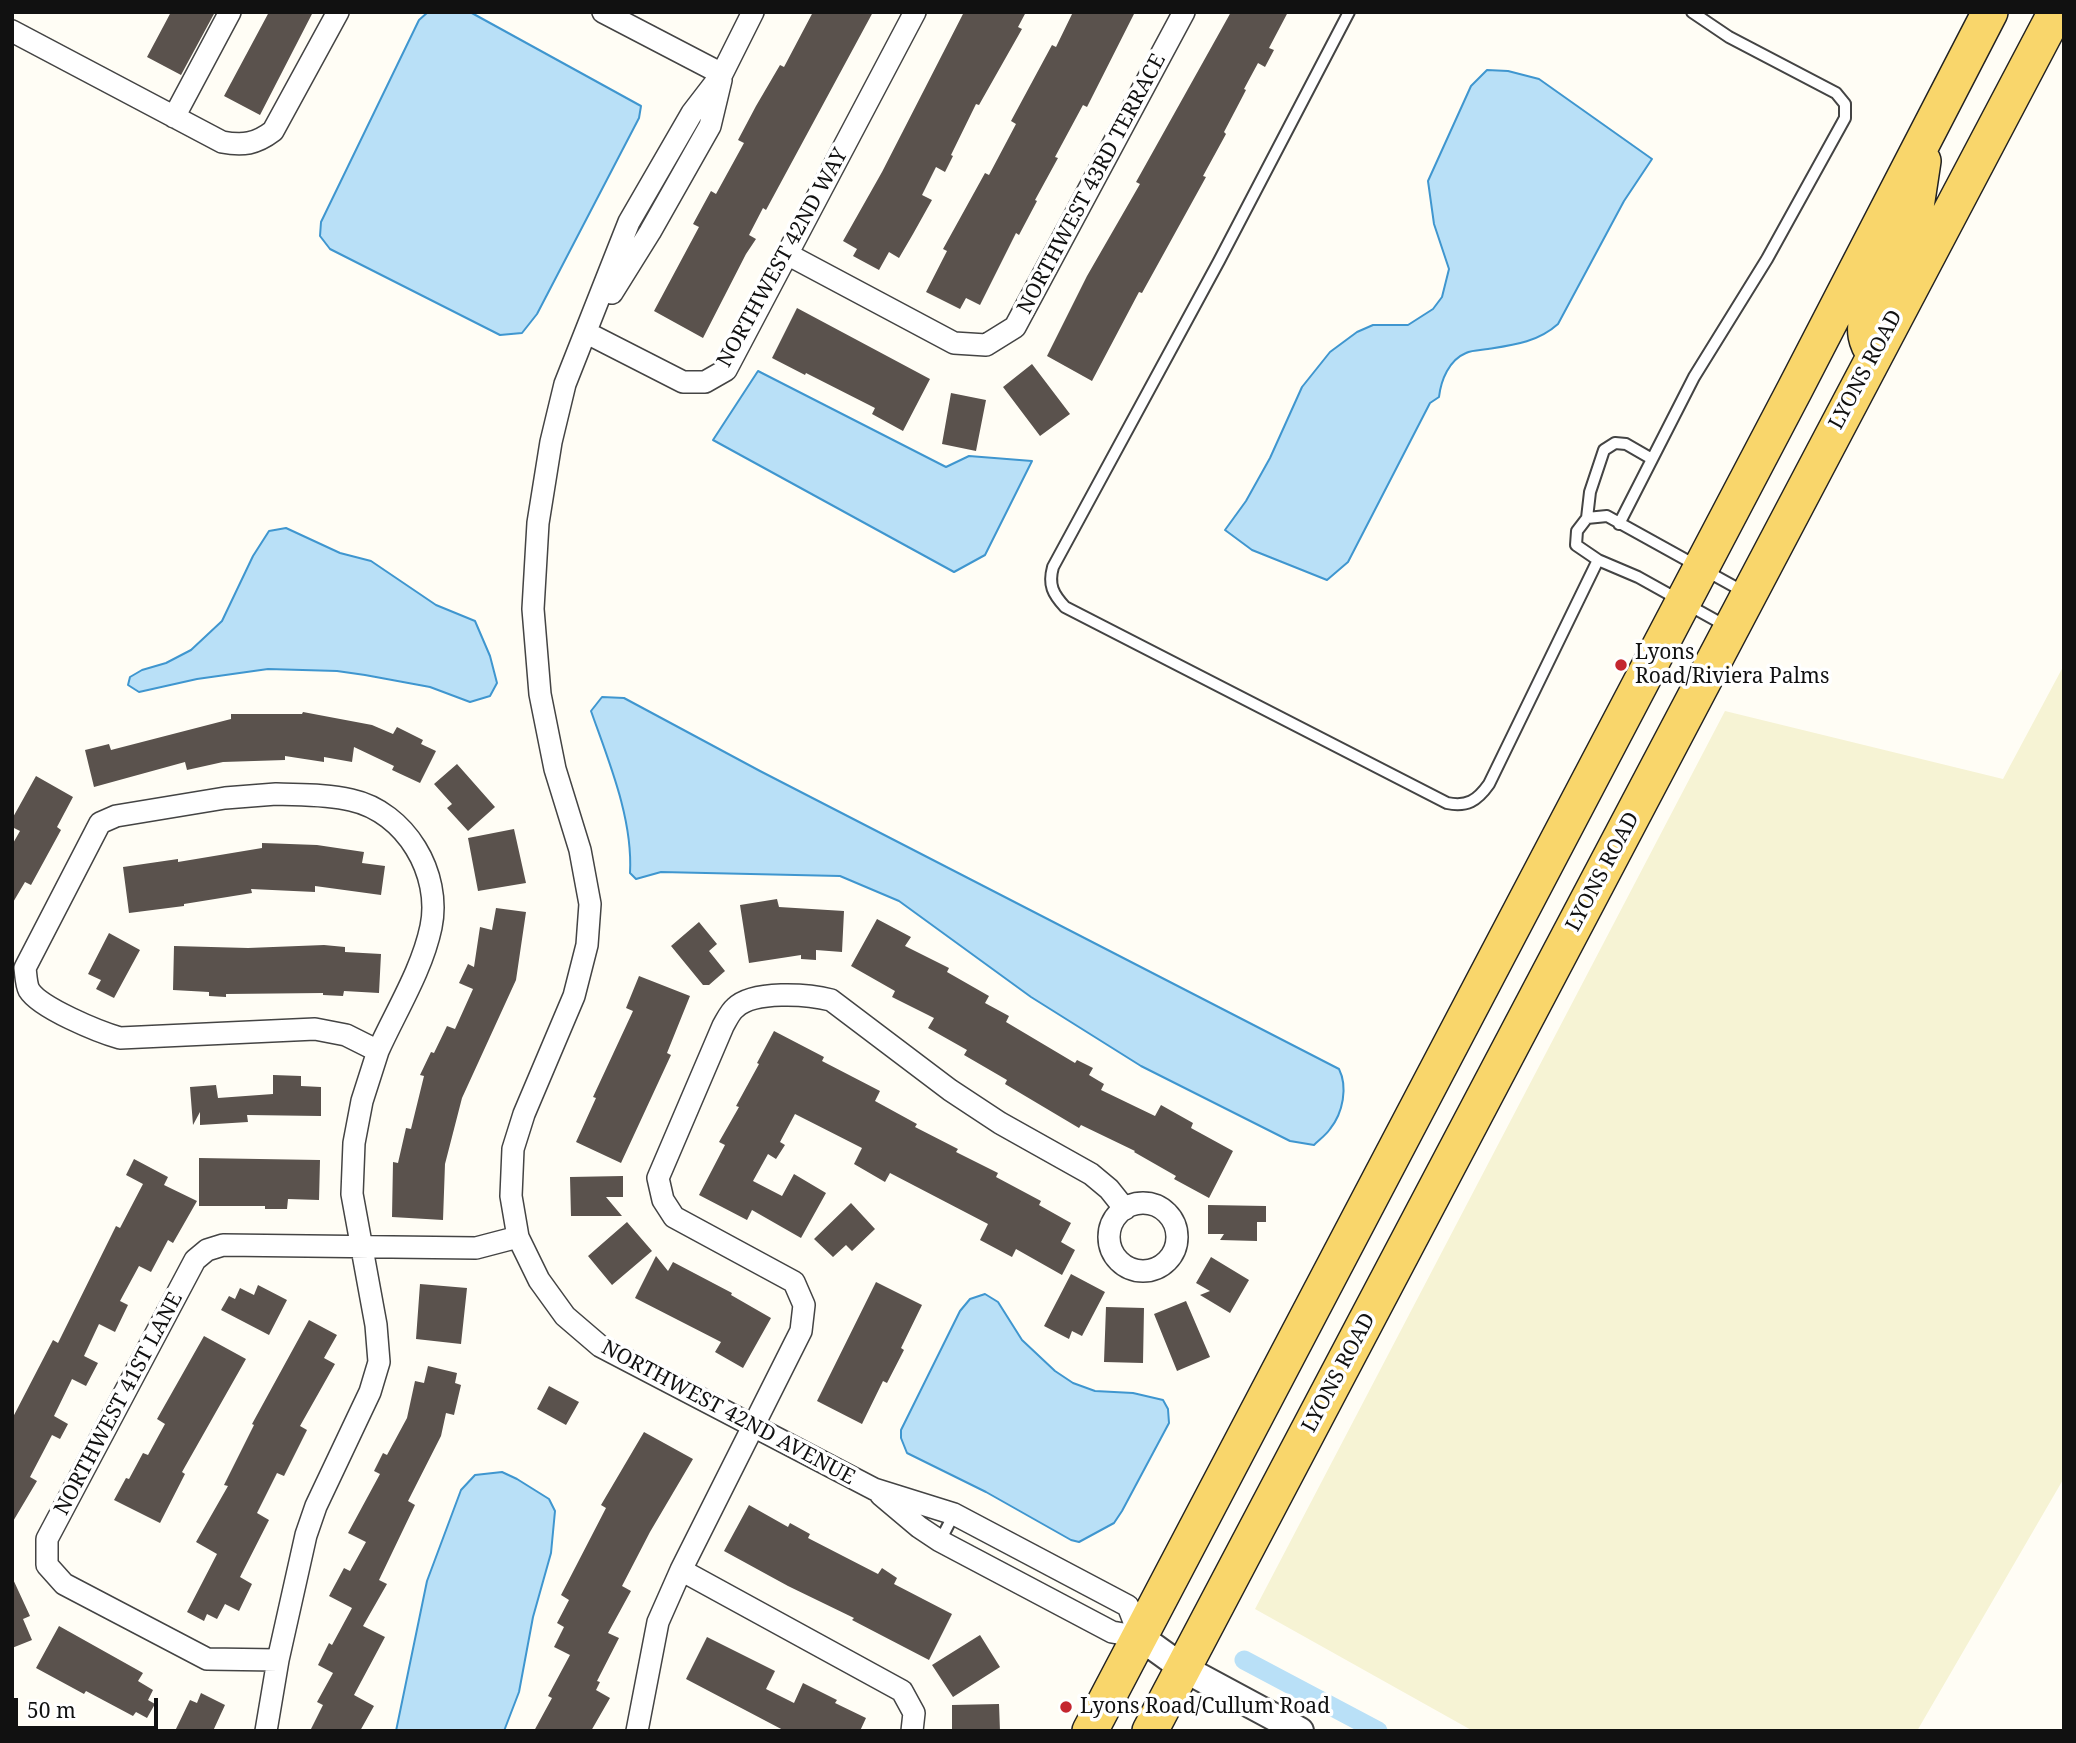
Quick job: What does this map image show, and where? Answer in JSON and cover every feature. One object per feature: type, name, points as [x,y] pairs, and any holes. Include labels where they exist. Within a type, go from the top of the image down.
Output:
[{"type":"main road","points":[[1090,1731],[1795,389],[1990,12]]},
{"type":"main road","name":"LYONS ROAD","points":[[1150,1731],[2056,12]]},
{"type":"main road","points":[[1875,355],[1867,344],[1867,316],[1913,227],[1928,130]]},
{"type":"main road","points":[[1401,1135],[1451,1161]]},
{"type":"street","points":[[174,117],[230,12]]},
{"type":"street","points":[[12,31],[222,142],[240,145],[260,141],[273,131],[338,12]]},
{"type":"street","points":[[603,12],[722,74]]},
{"type":"street","name":"NORTHWEST 42ND AVENUE","points":[[753,12],[722,74],[692,113],[629,222],[565,384],[551,442],[538,523],[533,609],[540,694],[555,769],[580,850],[590,904],[587,945],[574,996],[524,1114],[513,1149],[511,1196],[518,1237],[539,1280],[565,1316],[600,1346],[874,1489],[954,1514],[1128,1606],[1140,1637]]},
{"type":"street","name":"NORTHWEST 42ND WAY","points":[[587,333],[683,382],[705,382],[726,370],[915,12]]},
{"type":"street","name":"NORTHWEST 43RD TERRACE","points":[[787,254],[954,343],[986,345],[1015,327],[1184,12]]},
{"type":"street","name":"NORTHWEST 42ND AVENUE","points":[[587,333],[664,209],[710,126],[722,74]]},
{"type":"street","points":[[266,1731],[278,1660],[306,1535],[316,1506],[370,1392],[379,1362],[376,1325],[352,1194],[354,1143],[362,1101],[378,1051],[422,958],[431,928],[434,899],[429,875],[417,848],[389,819],[373,807],[353,800],[276,794],[225,798],[116,816],[100,823],[25,968],[28,989],[41,1003],[100,1032],[120,1038],[314,1029],[346,1035],[378,1051]]},
{"type":"street","points":[[637,1731],[659,1622],[681,1570],[801,1331],[804,1305],[794,1282],[674,1217],[663,1200],[658,1178],[723,1026],[735,1007],[757,998],[811,995],[831,1000],[950,1090],[1000,1124],[1091,1174],[1110,1189],[1125,1209]]},
{"type":"street","points":[[360,1247],[476,1248],[518,1237]]},
{"type":"street","name":"NORTHWEST 41ST LANE","points":[[278,1660],[208,1659],[64,1584],[47,1565],[47,1539],[195,1260],[207,1250],[222,1245],[360,1247]]},
{"type":"street","name":"NORTHWEST 42ND AVENUE","points":[[874,1489],[940,1541],[1112,1632],[1140,1637]]},
{"type":"street","points":[[681,1570],[902,1691],[913,1722]]},
{"type":"street","points":[[1140,1637],[1183,1668],[1300,1731]]},
{"type":"lane","points":[[1349,12],[1225,250],[1053,567],[1050,579],[1053,594],[1065,607],[1447,803],[1460,806],[1470,804],[1480,797],[1489,784],[1598,560]]},
{"type":"lane","points":[[1619,523],[1695,377],[1767,259],[1845,118],[1845,104],[1836,93],[1729,37],[1692,12]]},
{"type":"lane","points":[[643,198],[664,209]]},
{"type":"lane","points":[[1652,459],[1626,444],[1615,443],[1604,450],[1590,492],[1587,518],[1577,531],[1576,545],[1598,560],[1638,577],[1730,628]]},
{"type":"lane","points":[[1587,518],[1607,516],[1748,594]]},
{"type":"lane","points":[[940,1541],[954,1514]]},
{"type":"shaded area","points":[[2064,665],[2064,1478],[1917,1731],[1473,1731],[1255,1609],[1725,711],[2003,779]]},
{"type":"water","points":[[428,12],[470,12],[641,106],[639,118],[537,314],[522,333],[500,335],[330,249],[320,236],[321,222],[419,20]]},
{"type":"water","points":[[1487,70],[1508,71],[1539,79],[1652,159],[1624,201],[1558,324],[1525,342],[1468,352],[1455,360],[1444,377],[1439,397],[1430,403],[1348,562],[1327,580],[1252,550],[1225,530],[1246,501],[1270,458],[1302,387],[1330,352],[1357,332],[1373,325],[1408,325],[1433,309],[1442,297],[1449,269],[1434,224],[1428,181],[1471,86]]},
{"type":"water","points":[[758,371],[946,467],[969,456],[1032,461],[985,555],[954,572],[713,440]]},
{"type":"water","points":[[286,528],[340,553],[371,561],[436,605],[475,621],[490,656],[497,683],[490,696],[470,702],[430,687],[337,671],[268,669],[197,679],[139,692],[128,685],[130,677],[142,670],[166,663],[191,650],[222,621],[253,556],[269,531]]},
{"type":"water","points":[[602,697],[624,698],[760,771],[1339,1069],[1344,1092],[1334,1123],[1314,1145],[1290,1141],[1141,1066],[1031,997],[899,901],[840,876],[661,872],[636,879],[630,873],[624,811],[591,711]]},
{"type":"water","points":[[985,1294],[998,1302],[1022,1340],[1055,1371],[1073,1383],[1095,1391],[1133,1393],[1163,1400],[1168,1409],[1169,1423],[1114,1523],[1079,1542],[907,1453],[901,1438],[901,1430],[960,1311],[970,1299]]},
{"type":"water","points":[[502,1472],[549,1499],[555,1511],[551,1553],[533,1617],[519,1692],[504,1731],[396,1731],[427,1581],[461,1490],[475,1475]]},
{"type":"building","points":[[171,12],[215,12],[181,75],[147,57]]},
{"type":"building","points":[[269,12],[313,12],[260,115],[224,96]]},
{"type":"building","points":[[813,12],[873,12],[766,210],[763,208],[749,235],[756,239],[703,338],[654,311],[699,227],[693,224],[711,191],[716,194],[744,143],[738,140],[756,106],[780,65],[784,67]]},
{"type":"building","points":[[964,12],[1026,12],[1018,27],[1022,29],[979,105],[976,104],[945,172],[936,167],[922,195],[932,200],[913,234],[899,258],[889,252],[879,270],[853,256],[857,249],[843,241],[882,172]]},
{"type":"building","points":[[1073,12],[1135,12],[1087,107],[1083,105],[1055,157],[1058,158],[1035,200],[1037,201],[1019,235],[1016,233],[980,305],[966,298],[960,309],[926,292],[947,251],[943,249],[985,173],[989,175],[1016,124],[1011,121],[1052,45],[1056,47]]},
{"type":"building","points":[[1231,12],[1288,12],[1269,48],[1274,50],[1265,67],[1258,63],[1224,132],[1226,134],[1203,176],[1206,177],[1142,293],[1139,292],[1092,381],[1047,356],[1087,276],[1140,184],[1136,182]]},
{"type":"building","points":[[797,308],[930,379],[903,431],[872,414],[875,408],[772,358]]},
{"type":"building","points":[[1032,364],[1070,414],[1040,436],[1003,387]]},
{"type":"building","points":[[951,393],[986,400],[976,451],[942,444]]},
{"type":"building","points":[[303,712],[372,725],[393,734],[397,727],[423,740],[421,744],[436,751],[420,783],[392,770],[394,766],[354,747],[352,762],[324,757],[324,762],[285,756],[285,760],[223,762],[187,770],[185,762],[94,787],[85,750],[109,744],[111,750],[231,719],[231,714]]},
{"type":"building","points":[[457,764],[495,807],[468,831],[447,808],[452,804],[434,784]]},
{"type":"building","points":[[36,776],[73,797],[57,827],[61,830],[31,885],[25,882],[12,904],[12,845],[20,831],[12,827],[12,819]]},
{"type":"building","points":[[514,829],[526,883],[478,891],[468,838]]},
{"type":"building","points":[[262,843],[317,845],[364,852],[362,863],[385,866],[381,895],[315,886],[315,892],[251,889],[252,893],[129,913],[123,867],[178,859],[178,862],[262,848]]},
{"type":"building","points":[[777,899],[779,907],[844,911],[842,952],[816,950],[816,960],[801,959],[801,955],[749,963],[740,905]]},
{"type":"building","points":[[496,908],[526,912],[516,980],[462,1098],[445,1164],[443,1220],[392,1217],[393,1162],[398,1163],[406,1128],[411,1129],[424,1076],[420,1075],[447,1026],[455,1029],[473,989],[459,983],[468,964],[474,967],[480,927],[492,930]]},
{"type":"building","points":[[877,919],[911,937],[905,946],[949,968],[947,972],[989,996],[985,1003],[1009,1016],[1006,1022],[1075,1063],[1077,1060],[1093,1068],[1089,1075],[1104,1084],[1101,1090],[1155,1116],[1161,1105],[1193,1123],[1191,1128],[1233,1151],[1209,1198],[1174,1179],[1176,1176],[1135,1151],[1081,1125],[1079,1128],[1005,1084],[1007,1080],[964,1055],[967,1050],[928,1028],[934,1018],[892,997],[895,991],[851,966]]},
{"type":"building","points":[[699,922],[717,944],[709,951],[725,971],[709,985],[703,985],[671,946]]},
{"type":"building","points":[[109,933],[140,950],[114,998],[96,989],[101,980],[88,974]]},
{"type":"building","points":[[324,945],[345,947],[345,952],[381,954],[379,993],[344,991],[343,996],[323,993],[226,994],[226,997],[209,996],[209,992],[173,990],[174,946],[248,948]]},
{"type":"building","points":[[639,976],[690,996],[667,1053],[671,1055],[621,1163],[576,1142],[596,1098],[593,1097],[633,1011],[626,1008]]},
{"type":"building","points":[[774,1031],[824,1057],[822,1061],[880,1091],[875,1101],[917,1124],[915,1127],[958,1149],[956,1152],[998,1173],[996,1177],[1041,1201],[1039,1205],[1071,1223],[1061,1242],[1075,1250],[1062,1275],[1016,1249],[1012,1257],[980,1240],[988,1224],[890,1173],[885,1182],[854,1164],[862,1148],[795,1114],[780,1142],[785,1145],[776,1159],[768,1154],[753,1181],[782,1196],[794,1174],[826,1193],[801,1238],[752,1210],[747,1220],[699,1195],[725,1145],[719,1142],[739,1107],[736,1106]]},
{"type":"building","points":[[273,1075],[301,1076],[301,1086],[321,1087],[321,1116],[247,1115],[248,1122],[200,1125],[200,1112],[193,1125],[190,1087],[216,1085],[218,1098],[273,1094]]},
{"type":"building","points":[[199,1158],[320,1160],[319,1200],[288,1199],[287,1209],[265,1209],[265,1206],[199,1206]]},
{"type":"building","points":[[134,1159],[168,1177],[164,1185],[197,1201],[173,1243],[168,1240],[151,1272],[139,1266],[120,1301],[128,1305],[115,1332],[99,1324],[84,1356],[98,1363],[86,1386],[72,1379],[54,1416],[68,1424],[60,1439],[52,1435],[30,1477],[37,1481],[12,1523],[12,1419],[53,1340],[58,1343],[116,1226],[120,1228],[143,1184],[126,1175]]},
{"type":"building","points":[[623,1176],[623,1197],[606,1197],[622,1216],[571,1216],[570,1177]]},
{"type":"building","points":[[851,1203],[875,1229],[852,1251],[846,1245],[833,1257],[814,1239]]},
{"type":"building","points":[[1208,1205],[1266,1206],[1266,1222],[1257,1222],[1257,1241],[1220,1240],[1224,1234],[1208,1234]]},
{"type":"building","points":[[627,1222],[652,1251],[612,1285],[588,1256]]},
{"type":"building","points":[[656,1256],[668,1271],[673,1262],[732,1293],[731,1295],[771,1318],[743,1368],[715,1352],[721,1342],[635,1298]]},
{"type":"building","points":[[1211,1257],[1249,1280],[1230,1313],[1200,1295],[1210,1291],[1196,1283]]},
{"type":"building","points":[[1071,1274],[1105,1292],[1082,1336],[1072,1331],[1069,1339],[1044,1326]]},
{"type":"building","points":[[876,1282],[922,1305],[901,1348],[904,1350],[887,1383],[883,1381],[862,1424],[817,1401]]},
{"type":"building","points":[[420,1284],[467,1288],[461,1344],[416,1339]]},
{"type":"building","points":[[258,1285],[287,1300],[269,1335],[221,1310],[229,1296],[235,1299],[240,1288],[254,1295]]},
{"type":"building","points":[[1186,1301],[1210,1357],[1177,1371],[1154,1314]]},
{"type":"building","points":[[1106,1307],[1144,1308],[1143,1363],[1104,1362]]},
{"type":"building","points":[[309,1320],[337,1335],[324,1358],[335,1364],[300,1426],[307,1430],[284,1476],[277,1473],[257,1513],[269,1520],[240,1577],[252,1584],[239,1611],[225,1604],[217,1619],[207,1614],[204,1621],[187,1612],[217,1554],[196,1542],[228,1486],[224,1485],[254,1425],[252,1424]]},
{"type":"building","points":[[204,1336],[246,1359],[182,1472],[185,1474],[160,1523],[114,1500],[143,1453],[148,1455],[165,1424],[157,1419]]},
{"type":"building","points":[[428,1366],[457,1373],[455,1383],[461,1385],[454,1415],[446,1413],[441,1436],[408,1501],[415,1505],[379,1580],[387,1584],[363,1626],[385,1637],[354,1695],[374,1706],[360,1731],[310,1731],[323,1705],[317,1702],[333,1673],[318,1665],[352,1608],[329,1596],[344,1568],[350,1571],[366,1542],[348,1533],[380,1474],[374,1471],[383,1453],[387,1455],[407,1418],[415,1381],[424,1383]]},
{"type":"building","points":[[549,1386],[579,1402],[566,1425],[537,1409]]},
{"type":"building","points":[[644,1432],[693,1459],[622,1586],[631,1591],[608,1633],[619,1638],[597,1681],[600,1682],[596,1690],[610,1698],[591,1731],[534,1731],[552,1698],[548,1696],[570,1655],[554,1647],[564,1627],[557,1623],[569,1600],[561,1595],[606,1508],[601,1505]]},
{"type":"building","points":[[749,1505],[788,1527],[790,1523],[810,1534],[808,1538],[878,1574],[882,1568],[897,1578],[894,1584],[952,1614],[929,1660],[724,1551]]},
{"type":"building","points":[[12,1577],[30,1616],[23,1619],[32,1640],[12,1648]]},
{"type":"building","points":[[59,1626],[143,1673],[138,1681],[153,1690],[148,1700],[155,1704],[147,1718],[136,1712],[133,1716],[86,1691],[84,1694],[36,1668]]},
{"type":"building","points":[[980,1635],[1000,1667],[953,1697],[932,1665]]},
{"type":"building","points":[[707,1637],[775,1671],[766,1689],[794,1703],[803,1683],[837,1700],[835,1703],[866,1718],[860,1731],[785,1731],[686,1679]]},
{"type":"building","points":[[201,1693],[225,1705],[213,1731],[175,1731],[190,1700],[197,1703]]},
{"type":"building","points":[[999,1704],[1000,1731],[952,1731],[952,1705]]},
{"type":"waterway","points":[[1244,1660],[1378,1731]]},
{"type":"place","name":"Lyons Road/Riviera Palms","points":[[1621,665]]},
{"type":"place","name":"Lyons Road/Cullum Road","points":[[1066,1707]]}]
